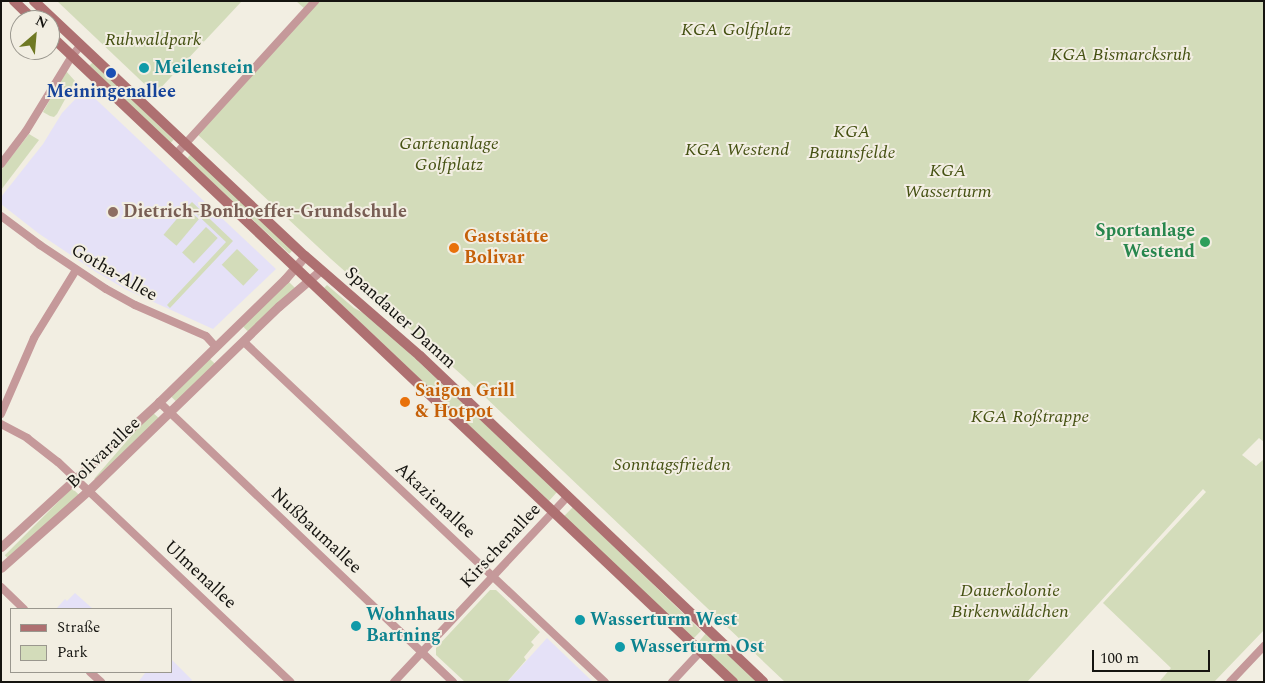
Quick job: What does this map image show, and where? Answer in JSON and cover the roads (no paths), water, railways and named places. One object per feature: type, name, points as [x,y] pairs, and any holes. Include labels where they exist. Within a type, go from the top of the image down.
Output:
[{"type":"main road","points":[[14,1],[23,10]]},
{"type":"main road","name":"Spandauer Damm","points":[[34,1],[305,256],[385,324],[763,682]]},
{"type":"main road","name":"Spandauer Damm","points":[[60,45],[296,266],[733,682]]},
{"type":"street","points":[[176,154],[315,1]]},
{"type":"street","points":[[1,164],[26,131],[72,56],[81,45]]},
{"type":"street","name":"Gotha-Allee","points":[[1,216],[76,270],[135,305],[206,336],[216,347]]},
{"type":"street","name":"Bolivarallee","points":[[1,547],[159,402],[305,256]]},
{"type":"street","points":[[1,414],[34,338],[76,270]]},
{"type":"street","name":"Bolivarallee","points":[[1,568],[89,490],[227,359],[279,306],[321,270]]},
{"type":"street","points":[[233,330],[244,342]]},
{"type":"street","name":"Akazienallee","points":[[244,342],[605,682]]},
{"type":"street","points":[[216,347],[227,359]]},
{"type":"street","name":"Nußbaumallee","points":[[159,402],[453,682]]},
{"type":"street","name":"Ulmenallee","points":[[1,424],[39,446],[77,479],[291,682]]},
{"type":"street","name":"Kirschenallee","points":[[394,682],[568,496]]},
{"type":"street","points":[[1,587],[23,608]]},
{"type":"street","points":[[1230,682],[1264,646]]},
{"type":"street","points":[[672,682],[701,651]]},
{"type":"street","points":[[91,673],[101,682]]},
{"type":"place","name":"Meilenstein","points":[[144,68]]},
{"type":"place","name":"Meiningenallee","points":[[111,73]]},
{"type":"place","name":"Dietrich-Bonhoeffer-Grundschule","points":[[113,212]]},
{"type":"place","name":"Sportanlage Westend","points":[[1205,242]]},
{"type":"place","name":"Gaststätte Bolivar","points":[[454,248]]},
{"type":"place","name":"Saigon Grill & Hotpot","points":[[405,402]]},
{"type":"place","name":"Wasserturm West","points":[[580,620]]},
{"type":"place","name":"Wohnhaus Bartning","points":[[356,626]]},
{"type":"place","name":"Wasserturm Ost","points":[[620,647]]},
{"type":"park label","name":"KGA Golfplatz","points":[[736,30]]},
{"type":"park label","name":"Ruhwaldpark","points":[[153,40]]},
{"type":"park label","name":"KGA Bismarcksruh","points":[[1121,55]]},
{"type":"park label","name":"KGA Braunsfelde","points":[[852,143]]},
{"type":"park label","name":"KGA Westend","points":[[737,150]]},
{"type":"park label","name":"Gartenanlage Golfplatz","points":[[449,155]]},
{"type":"park label","name":"KGA Wasserturm","points":[[948,182]]},
{"type":"park label","name":"KGA Roßtrappe","points":[[1030,417]]},
{"type":"park label","name":"Sonntagsfrieden","points":[[672,465]]},
{"type":"park label","name":"Dauerkolonie Birkenwäldchen","points":[[1010,602]]}]
